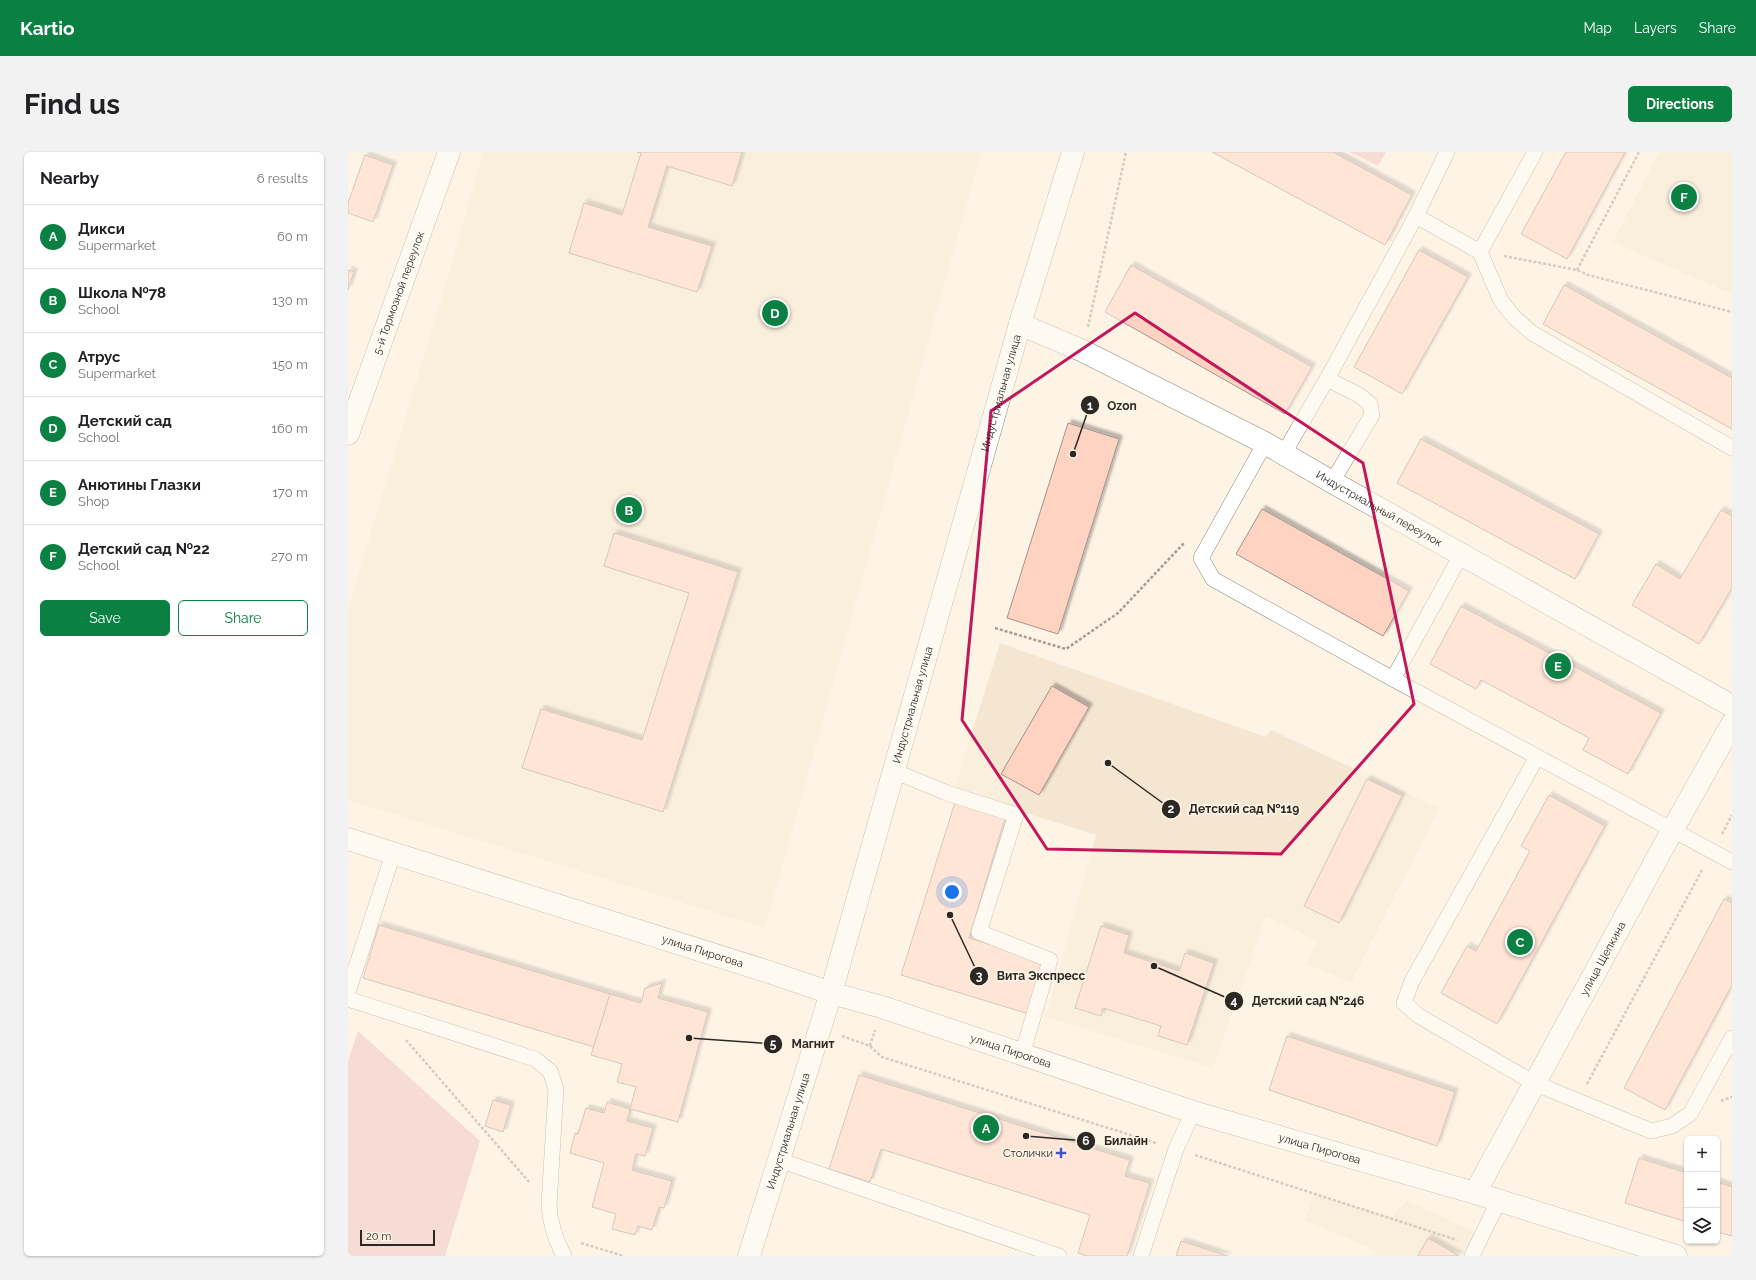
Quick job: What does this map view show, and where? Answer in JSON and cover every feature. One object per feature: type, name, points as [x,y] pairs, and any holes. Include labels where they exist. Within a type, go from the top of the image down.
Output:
[{"type":"street","name":"5-й Тормозной переулок","points":[[348,434],[449,152]]},
{"type":"street","name":"Индустриальная улица","points":[[749,1256],[831,993],[1020,324],[1073,152]]},
{"type":"street","name":"Индустриальный переулок","points":[[1020,324],[1083,351],[1284,453],[1461,555],[1732,706]]},
{"type":"street","name":"улица Щепкина","points":[[1475,1193],[1673,829],[1732,724]]},
{"type":"street","name":"улица Пирогова","points":[[348,839],[761,969],[831,993],[882,1007],[1022,1056],[1193,1112],[1499,1200],[1676,1256]]},
{"type":"lane","points":[[1284,453],[1416,216],[1447,152]]},
{"type":"lane","points":[[1480,252],[1535,152]]},
{"type":"lane","points":[[1416,216],[1480,252],[1501,301],[1515,318],[1532,333],[1732,448]]},
{"type":"lane","points":[[1326,379],[1359,395],[1370,404],[1372,415],[1332,482]]},
{"type":"lane","points":[[1265,443],[1201,558],[1213,579],[1732,862]]},
{"type":"lane","points":[[1394,679],[1461,555]]},
{"type":"lane","points":[[1537,757],[1412,981],[1404,1002],[1419,1016],[1534,1084],[1652,1131],[1672,1126],[1690,1114],[1732,1038]]},
{"type":"lane","points":[[894,771],[947,793],[1016,815],[979,932],[1050,960],[1022,1056]]},
{"type":"lane","points":[[348,992],[393,854]]},
{"type":"lane","points":[[348,999],[535,1058],[550,1071],[556,1089],[549,1205],[550,1222],[554,1237],[564,1256]]},
{"type":"lane","points":[[1141,1256],[1176,1149],[1193,1112]]},
{"type":"lane","points":[[779,1160],[1059,1256]]},
{"type":"lane","points":[[1472,1256],[1499,1200]]},
{"type":"path","points":[[1083,351],[1126,152]]},
{"type":"path","points":[[1577,270],[1639,152]]},
{"type":"path","points":[[1480,252],[1577,270],[1588,275],[1732,312]]},
{"type":"path","points":[[995,628],[1066,649],[1118,614],[1187,539]]},
{"type":"path","points":[[1577,1101],[1732,815]]},
{"type":"path","points":[[870,1046],[876,1026]]},
{"type":"path","points":[[405,1039],[549,1205]]},
{"type":"path","points":[[578,1238],[582,1244],[624,1256]]},
{"type":"highlighted area","points":[[1135,313],[1363,463],[1414,704],[1281,854],[1047,849],[962,720],[991,411]]},
{"type":"shaded area","points":[[483,152],[981,152],[765,928],[348,800],[348,609],[453,260]]},
{"type":"shaded area","points":[[1350,152],[1386,152],[1378,166]]},
{"type":"shaded area","points":[[1659,152],[1732,152],[1732,294],[1613,242]]},
{"type":"shaded area","points":[[1000,643],[1266,737],[1271,730],[1439,808],[1351,983],[1307,964],[1317,941],[1266,916],[1213,1068],[1046,1017],[1096,835],[954,790]]},
{"type":"shaded area","points":[[358,1031],[480,1141],[445,1256],[348,1256],[348,1061]]},
{"type":"shaded area","points":[[1314,1194],[1392,1217],[1407,1201],[1481,1235],[1469,1256],[1375,1256],[1377,1251],[1305,1220]]},
{"type":"building","points":[[637,152],[742,152],[732,186],[667,166],[648,227],[712,246],[697,292],[569,253],[584,203],[622,215],[641,153]]},
{"type":"building","points":[[1212,152],[1333,152],[1412,195],[1385,245]]},
{"type":"building","points":[[1566,152],[1625,152],[1567,259],[1521,234]]},
{"type":"building","points":[[365,155],[393,165],[373,222],[348,213],[348,203]]},
{"type":"building","points":[[1419,250],[1468,277],[1402,394],[1354,367]]},
{"type":"building","points":[[1131,265],[1312,367],[1285,414],[1105,312]]},
{"type":"building","points":[[348,270],[354,272],[348,290]]},
{"type":"building","points":[[1564,285],[1732,378],[1732,429],[1543,324]]},
{"type":"building","points":[[1068,423],[1119,439],[1058,634],[1007,618]]},
{"type":"building","points":[[1421,439],[1599,534],[1575,579],[1397,483]]},
{"type":"building","points":[[1262,509],[1409,591],[1383,636],[1236,554]]},
{"type":"building","points":[[1721,510],[1732,516],[1732,588],[1699,644],[1632,605],[1656,564],[1680,579]]},
{"type":"building","points":[[614,533],[738,572],[663,812],[522,768],[541,709],[642,740],[689,593],[604,566]]},
{"type":"building","points":[[1461,606],[1661,713],[1628,774],[1583,750],[1589,738],[1481,680],[1476,689],[1430,664]]},
{"type":"building","points":[[1052,686],[1089,707],[1039,795],[1001,774]]},
{"type":"building","points":[[1367,779],[1402,796],[1339,923],[1304,906]]},
{"type":"building","points":[[1549,795],[1605,826],[1497,1024],[1441,993],[1467,946],[1476,951],[1530,851],[1521,846]]},
{"type":"building","points":[[955,802],[1005,818],[969,938],[1045,961],[1029,1014],[901,975]]},
{"type":"building","points":[[1724,899],[1732,903],[1732,985],[1665,1110],[1624,1088]]},
{"type":"building","points":[[379,925],[610,994],[594,1047],[363,978]]},
{"type":"building","points":[[1101,926],[1129,935],[1124,953],[1179,971],[1185,953],[1214,963],[1187,1045],[1158,1036],[1161,1026],[1103,1008],[1101,1016],[1075,1008]]},
{"type":"building","points":[[662,983],[658,998],[708,1012],[678,1122],[630,1109],[636,1087],[617,1082],[622,1064],[591,1055],[610,994],[641,1003],[645,988]]},
{"type":"building","points":[[1287,1036],[1455,1092],[1437,1146],[1269,1090]]},
{"type":"building","points":[[859,1075],[1130,1160],[1125,1176],[1150,1183],[1127,1256],[1087,1256],[1078,1253],[1090,1215],[881,1149],[870,1182],[829,1169]]},
{"type":"building","points":[[493,1100],[511,1105],[503,1132],[485,1126]]},
{"type":"building","points":[[607,1102],[630,1109],[627,1121],[653,1128],[645,1156],[636,1154],[632,1170],[672,1181],[664,1208],[659,1207],[652,1230],[638,1226],[635,1235],[612,1229],[616,1214],[592,1207],[604,1163],[570,1153],[575,1133],[578,1134],[586,1108],[604,1113]]},
{"type":"building","points":[[1639,1158],[1684,1172],[1684,1221],[1625,1203]]},
{"type":"building","points":[[1720,1183],[1732,1187],[1732,1236],[1720,1233]]},
{"type":"building","points":[[1428,1238],[1459,1256],[1418,1256]]},
{"type":"building","points":[[1181,1241],[1228,1256],[1176,1256]]},
{"type":"place","name":"Детский сад №22","points":[[1684,197]]},
{"type":"place","name":"Детский сад","points":[[775,313]]},
{"type":"place","name":"Ozon","points":[[1073,454]]},
{"type":"place","name":"Школа №78","points":[[629,510]]},
{"type":"place","name":"Анютины Глазки","points":[[1558,666]]},
{"type":"place","name":"Детский сад №119","points":[[1108,763]]},
{"type":"place","name":"Вита Экспресс","points":[[950,915]]},
{"type":"place","name":"Атрус","points":[[1520,942]]},
{"type":"place","name":"Детский сад №246","points":[[1154,966]]},
{"type":"place","name":"Магнит","points":[[689,1038]]},
{"type":"place","name":"Дикси","points":[[986,1128]]},
{"type":"place","name":"Билайн","points":[[1026,1136]]},
{"type":"place","name":"Столички","points":[[1061,1153]]}]
